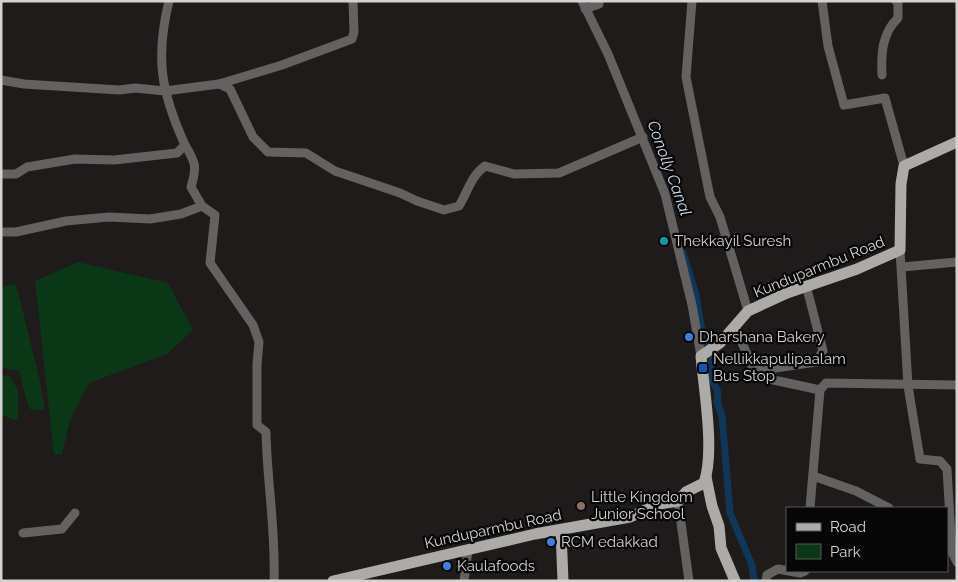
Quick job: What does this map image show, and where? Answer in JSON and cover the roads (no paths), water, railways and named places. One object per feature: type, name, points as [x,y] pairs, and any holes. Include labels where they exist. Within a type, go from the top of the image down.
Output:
[{"type":"main road","points":[[904,166],[957,142]]},
{"type":"main road","name":"Kunduparmbu Road","points":[[707,353],[748,311],[806,286],[857,269],[900,250],[901,184],[904,166]]},
{"type":"main road","points":[[707,353],[708,438],[706,476],[712,506],[719,526],[721,548],[735,581]]},
{"type":"main road","name":"Kunduparmbu Road","points":[[333,581],[630,516],[659,504],[678,500],[686,492],[704,484],[706,476]]},
{"type":"main road","points":[[560,530],[563,581]]},
{"type":"street","points":[[169,1],[164,26],[161,74],[165,91],[185,145],[194,160],[196,171],[191,187],[202,206],[215,215],[210,263],[253,325],[259,342],[257,425],[266,432],[267,476],[273,519],[274,581]]},
{"type":"street","points":[[1,80],[24,84],[165,91],[219,84],[282,65],[352,39],[354,32],[353,1]]},
{"type":"street","points":[[692,1],[686,77],[710,197],[720,217],[748,311]]},
{"type":"street","points":[[882,76],[883,45],[889,26],[898,18],[898,3],[896,1]]},
{"type":"street","points":[[599,2],[584,6],[598,32],[643,137],[670,212],[692,305],[707,353]]},
{"type":"street","points":[[825,2],[828,46],[844,105],[885,98],[904,166]]},
{"type":"street","points":[[219,84],[230,89],[253,137],[268,152],[306,153],[335,171],[400,192],[444,210],[459,206],[469,190],[474,174],[485,166],[514,174],[559,173],[643,137]]},
{"type":"street","points":[[1,174],[16,174],[27,167],[75,158],[114,160],[177,153],[185,145]]},
{"type":"street","points":[[1,232],[16,232],[66,221],[109,217],[150,219],[181,214],[202,206]]},
{"type":"street","points":[[900,250],[908,386],[920,459],[940,461],[947,469],[949,540],[957,562]]},
{"type":"street","points":[[902,266],[957,262]]},
{"type":"street","points":[[754,371],[816,362],[822,352],[806,286]]},
{"type":"street","points":[[735,326],[754,371],[769,379],[820,390]]},
{"type":"street","points":[[810,507],[820,390],[826,383],[908,386],[957,385]]},
{"type":"street","points":[[813,476],[856,491],[887,507]]},
{"type":"street","points":[[678,500],[689,581]]},
{"type":"street","points":[[23,534],[62,529],[75,513]]},
{"type":"street","points":[[464,581],[468,550]]},
{"type":"street","points":[[766,581],[767,575],[778,569],[786,570]]},
{"type":"waterway","name":"Conolly Canal","points":[[683,253],[696,295],[705,349],[713,356],[709,374],[718,392],[717,402],[722,416],[730,513],[752,565],[754,581]]},
{"type":"place","name":"Thekkayil Suresh","points":[[664,241]]},
{"type":"place","name":"Dharshana Bakery","points":[[689,337]]},
{"type":"place","name":"Nellikkapulipaalam Bus Stop","points":[[703,368]]},
{"type":"place","name":"Little Kingdom Junior School","points":[[581,506]]},
{"type":"place","name":"RCM edakkad","points":[[551,542]]},
{"type":"place","name":"Kaulafoods","points":[[447,566]]}]
